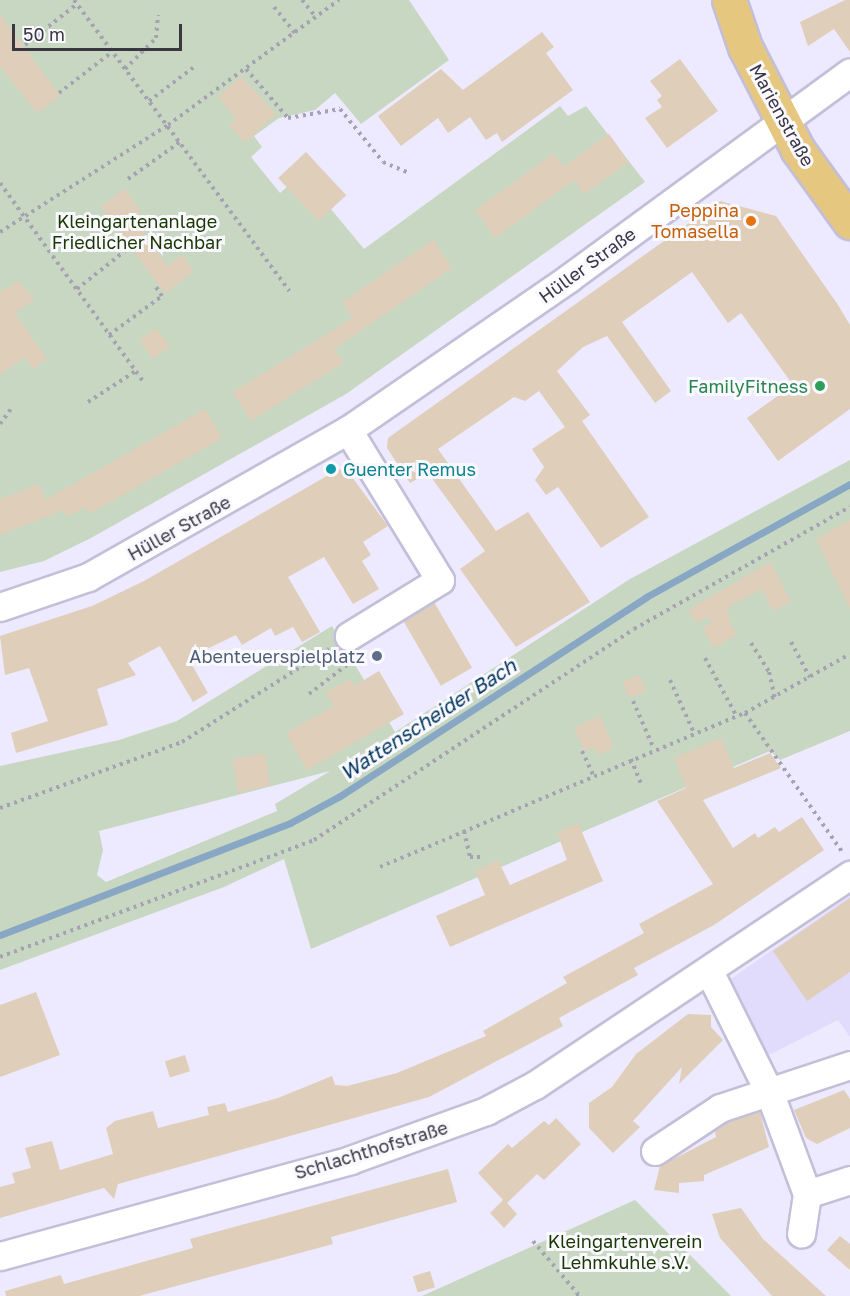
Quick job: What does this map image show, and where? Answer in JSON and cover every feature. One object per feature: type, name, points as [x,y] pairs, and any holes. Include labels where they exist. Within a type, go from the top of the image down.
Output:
[{"type":"main road","name":"Marienstraße","points":[[729,0],[783,122],[850,222]]},
{"type":"street","name":"Hüller Straße","points":[[0,607],[88,577],[348,430],[783,122],[850,72]]},
{"type":"street","points":[[348,430],[440,580],[351,649]]},
{"type":"street","name":"Schlachthofstraße","points":[[0,1256],[435,1133],[535,1085],[709,971],[850,874]]},
{"type":"street","points":[[709,971],[771,1094],[807,1194],[801,1234]]},
{"type":"street","points":[[655,1150],[720,1107],[771,1094],[850,1065]]},
{"type":"street","points":[[807,1194],[850,1180]]},
{"type":"path","points":[[302,0],[316,17]]},
{"type":"path","points":[[0,232],[168,125],[339,0]]},
{"type":"path","points":[[26,45],[75,2],[168,125],[288,291]]},
{"type":"path","points":[[274,7],[295,33]]},
{"type":"path","points":[[125,69],[156,38],[158,15]]},
{"type":"path","points":[[59,93],[112,52]]},
{"type":"path","points":[[149,101],[194,67]]},
{"type":"path","points":[[246,69],[288,118],[340,109],[383,162],[409,173]]},
{"type":"path","points":[[128,179],[180,142]]},
{"type":"path","points":[[0,183],[144,382]]},
{"type":"path","points":[[77,289],[126,250]]},
{"type":"path","points":[[109,335],[162,297],[156,287]]},
{"type":"path","points":[[88,402],[136,371]]},
{"type":"path","points":[[0,424],[11,409]]},
{"type":"path","points":[[0,957],[314,840],[634,629],[850,507]]},
{"type":"path","points":[[791,642],[810,677]]},
{"type":"path","points":[[751,643],[769,672],[775,697]]},
{"type":"path","points":[[309,694],[351,649]]},
{"type":"path","points":[[0,808],[182,742],[351,649]]},
{"type":"path","points":[[380,867],[654,749],[745,713],[850,654]]},
{"type":"path","points":[[705,658],[736,716]]},
{"type":"path","points":[[670,680],[694,733]]},
{"type":"path","points":[[633,701],[654,749]]},
{"type":"path","points":[[745,713],[850,864]]},
{"type":"path","points":[[582,751],[593,776]]},
{"type":"path","points":[[631,759],[641,784]]},
{"type":"path","points":[[464,831],[470,857],[481,857]]},
{"type":"path","points":[[533,1241],[578,1295]]},
{"type":"shaded area","points":[[850,896],[850,1037],[838,1020],[763,1058],[725,983]]},
{"type":"green space","name":"Kleingartenanlage Friedlicher Nachbar","points":[[0,0],[409,0],[449,60],[361,124],[335,93],[315,110],[279,118],[254,136],[262,147],[251,157],[280,193],[302,174],[364,249],[560,106],[568,116],[586,106],[645,182],[346,394],[91,538],[44,561],[0,572]]},
{"type":"green space","points":[[850,460],[850,731],[780,760],[770,751],[311,949],[284,859],[224,887],[0,970],[0,766],[119,740],[177,721],[332,626],[395,732],[630,579]],"holes":[[[330,771],[275,804],[277,811],[106,882],[97,875],[103,850],[99,831]]]},
{"type":"green space","name":"Kleingartenverein Lehmkuhle s.V.","points":[[635,1200],[731,1296],[422,1296]]},
{"type":"building","points":[[845,0],[850,0],[850,52],[834,29],[808,46],[800,22]]},
{"type":"building","points":[[0,14],[60,96],[37,113],[0,66]]},
{"type":"building","points":[[542,32],[554,47],[546,53],[573,90],[502,142],[497,133],[486,140],[470,117],[448,133],[438,118],[401,146],[378,116],[441,69],[463,90]]},
{"type":"building","points":[[680,59],[718,111],[667,148],[645,118],[662,107],[657,100],[662,96],[650,81]]},
{"type":"building","points":[[241,76],[276,114],[245,143],[229,125],[236,119],[218,97]]},
{"type":"building","points":[[609,134],[629,162],[584,194],[574,180],[495,238],[475,210],[554,153],[564,166]]},
{"type":"building","points":[[306,152],[346,195],[318,221],[278,178]]},
{"type":"building","points":[[125,189],[142,213],[134,219],[167,266],[182,255],[194,271],[165,293],[100,207]]},
{"type":"building","points":[[720,201],[776,216],[838,305],[850,325],[850,409],[778,461],[747,418],[793,385],[741,313],[728,323],[692,272],[622,322],[671,391],[655,403],[607,336],[583,347],[557,371],[590,415],[582,421],[649,517],[601,548],[558,487],[546,495],[535,480],[544,467],[532,449],[565,427],[539,391],[525,401],[514,397],[438,449],[496,531],[528,512],[590,602],[516,647],[460,569],[485,551],[428,473],[410,483],[387,448],[388,438]]},
{"type":"building","points":[[433,240],[452,268],[334,349],[343,363],[251,421],[233,392],[353,318],[342,302]]},
{"type":"building","points":[[18,281],[35,299],[15,313],[47,359],[33,369],[24,357],[0,375],[0,292]]},
{"type":"building","points":[[157,328],[170,347],[152,359],[140,340]]},
{"type":"building","points":[[205,409],[222,438],[89,514],[85,507],[67,517],[63,510],[0,535],[0,499],[39,484],[45,500]]},
{"type":"building","points":[[339,469],[349,473],[388,526],[363,542],[371,555],[362,561],[379,589],[353,604],[324,557],[288,577],[320,632],[302,642],[293,627],[275,636],[271,628],[242,645],[236,635],[188,658],[208,693],[193,702],[160,646],[128,663],[136,675],[97,689],[108,725],[16,753],[11,733],[48,721],[29,668],[5,675],[0,636],[92,606],[144,581]]},
{"type":"building","points":[[850,520],[850,609],[816,539]]},
{"type":"building","points":[[770,562],[791,601],[773,611],[762,589],[731,605],[727,612],[736,635],[714,648],[702,629],[712,623],[708,617],[696,623],[688,610]]},
{"type":"building","points":[[434,602],[472,668],[441,686],[403,620]]},
{"type":"building","points":[[379,671],[404,714],[307,770],[286,733],[334,706],[326,692],[350,679],[354,686]]},
{"type":"building","points":[[639,675],[646,691],[629,698],[623,682]]},
{"type":"building","points":[[600,716],[614,748],[597,755],[594,747],[584,751],[574,727]]},
{"type":"building","points":[[721,738],[734,768],[770,753],[781,768],[703,800],[733,848],[755,833],[758,838],[775,827],[779,832],[802,817],[824,850],[714,925],[634,968],[638,975],[559,1018],[563,1026],[429,1097],[118,1184],[114,1199],[104,1188],[0,1218],[0,1187],[15,1183],[12,1173],[31,1168],[25,1148],[52,1141],[60,1170],[113,1154],[106,1128],[115,1121],[153,1111],[158,1128],[209,1115],[207,1107],[225,1103],[228,1112],[278,1098],[332,1076],[335,1085],[347,1086],[397,1073],[486,1036],[483,1031],[567,983],[563,977],[644,933],[639,924],[713,884],[657,801],[686,788],[674,758]]},
{"type":"building","points":[[264,753],[271,785],[239,792],[232,760]]},
{"type":"building","points":[[578,823],[603,881],[450,947],[436,916],[485,895],[475,871],[498,860],[510,885],[567,860],[557,832]]},
{"type":"building","points":[[850,898],[850,972],[807,1001],[773,951]]},
{"type":"building","points":[[36,992],[60,1055],[0,1077],[0,1005]]},
{"type":"building","points":[[688,1014],[711,1015],[711,1027],[723,1040],[679,1084],[682,1067],[633,1121],[640,1127],[613,1153],[589,1128],[589,1103],[612,1087],[636,1054]]},
{"type":"building","points":[[185,1055],[190,1071],[170,1077],[165,1061]]},
{"type":"building","points":[[844,1090],[850,1099],[850,1128],[817,1144],[806,1138],[794,1110]]},
{"type":"building","points":[[760,1112],[769,1147],[704,1175],[704,1181],[679,1183],[679,1193],[654,1190],[660,1166],[716,1137],[715,1131],[731,1121]]},
{"type":"building","points":[[556,1118],[581,1144],[544,1180],[537,1174],[507,1203],[517,1214],[504,1228],[490,1213],[503,1200],[478,1173],[508,1144],[512,1148],[544,1121],[549,1125]]},
{"type":"building","points":[[448,1169],[457,1202],[331,1237],[333,1244],[139,1296],[6,1296],[5,1291],[61,1275],[64,1284],[193,1248],[190,1239]]},
{"type":"building","points":[[741,1208],[763,1239],[826,1296],[772,1296],[720,1238],[712,1214]]},
{"type":"building","points":[[840,1236],[850,1244],[850,1270],[827,1250]]},
{"type":"building","points":[[430,1271],[435,1287],[418,1293],[413,1276]]},
{"type":"waterway","name":"Wattenscheider Bach","points":[[0,935],[290,823],[340,796],[646,597],[850,484]]},
{"type":"place","name":"Peppina Tomasella","points":[[751,221]]},
{"type":"place","name":"FamilyFitness","points":[[820,386]]},
{"type":"place","name":"Guenter Remus","points":[[331,469]]},
{"type":"place","name":"Abenteuerspielplatz","points":[[377,656]]}]
